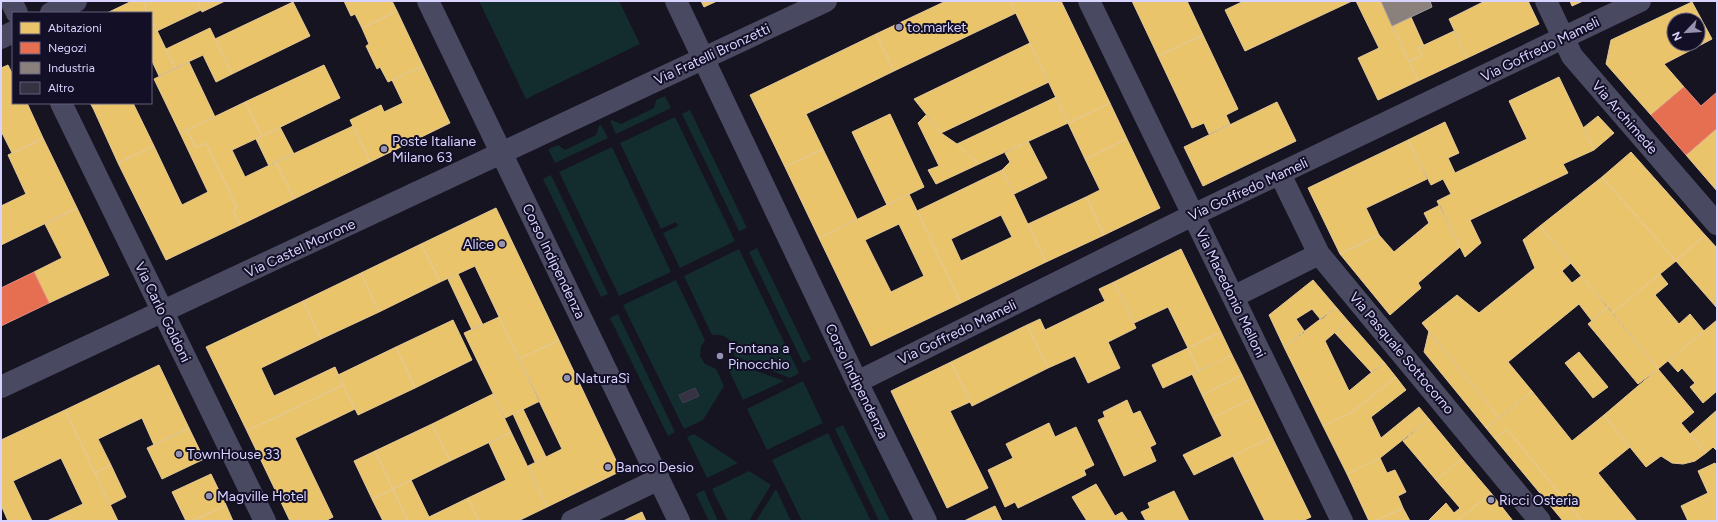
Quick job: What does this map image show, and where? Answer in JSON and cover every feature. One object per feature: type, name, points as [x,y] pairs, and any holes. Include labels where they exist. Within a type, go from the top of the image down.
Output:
[{"type":"street","points":[[11,1],[16,12]]},
{"type":"street","points":[[53,12],[76,1]]},
{"type":"street","name":"Corso Indipendenza","points":[[428,1],[679,521]]},
{"type":"street","name":"Corso Indipendenza","points":[[676,1],[857,382],[926,521]]},
{"type":"street","name":"Via Fratelli Bronzetti","points":[[598,107],[826,1]]},
{"type":"street","name":"Via Macedonio Melloni","points":[[1089,1],[1342,521]]},
{"type":"street","name":"Via Archimede","points":[[1546,1],[1576,61],[1717,224]]},
{"type":"street","name":"Via Goffredo Mameli","points":[[857,382],[1193,215],[1640,1]]},
{"type":"street","points":[[1,38],[12,32]]},
{"type":"street","name":"Via Carlo Goldoni","points":[[61,104],[264,521]]},
{"type":"street","name":"Via Castel Morrone","points":[[1,387],[598,107]]},
{"type":"street","name":"Via Pasquale Sottocorno","points":[[1280,174],[1319,254],[1387,333],[1540,521]]},
{"type":"street","points":[[1233,297],[1319,254]]},
{"type":"street","points":[[572,521],[659,479]]},
{"type":"green space","points":[[479,1],[619,1],[640,44],[526,99]]},
{"type":"green space","points":[[665,96],[671,108],[616,134],[610,121],[612,120],[621,124],[654,108],[656,100]]},
{"type":"green space","points":[[690,110],[747,228],[739,231],[682,114]]},
{"type":"green space","points":[[675,117],[735,241],[680,268],[663,233],[678,226],[676,222],[661,229],[620,143]]},
{"type":"green space","points":[[601,125],[608,138],[555,163],[549,149],[558,145],[565,150],[596,135],[599,126]]},
{"type":"green space","points":[[612,147],[671,272],[619,296],[559,172]]},
{"type":"green space","points":[[551,175],[608,294],[601,297],[543,179]]},
{"type":"green space","points":[[757,248],[811,359],[803,363],[749,252]]},
{"type":"green space","points":[[739,249],[799,373],[790,378],[734,356],[732,343],[726,337],[712,335],[684,276]]},
{"type":"green space","points":[[676,280],[705,340],[701,347],[700,356],[705,364],[716,369],[724,386],[703,420],[684,429],[623,305]]},
{"type":"green space","points":[[618,314],[675,432],[668,436],[610,318]]},
{"type":"green space","points":[[731,362],[784,381],[743,400],[727,366]]},
{"type":"green space","points":[[803,381],[823,423],[767,450],[747,409]]},
{"type":"green space","points":[[843,425],[890,521],[879,521],[835,429]]},
{"type":"green space","points":[[828,433],[871,521],[802,521],[772,460]]},
{"type":"green space","points":[[694,434],[738,463],[707,478],[687,437]]},
{"type":"green space","points":[[749,471],[771,485],[749,521],[728,521],[712,489]]},
{"type":"green space","points":[[776,489],[791,521],[756,521]]},
{"type":"green space","points":[[704,490],[718,521],[709,521],[696,494]]},
{"type":"building: Abitazioni","points":[[132,1],[143,1],[148,12],[109,12]]},
{"type":"building: Abitazioni","points":[[143,1],[197,1],[201,10],[157,31],[152,20],[152,12],[148,12]]},
{"type":"building: Abitazioni","points":[[197,1],[225,1],[202,12]]},
{"type":"building: Abitazioni","points":[[344,1],[392,1],[397,11],[362,28],[355,14],[351,16]]},
{"type":"building: Abitazioni","points":[[701,1],[717,1],[704,7]]},
{"type":"building: Abitazioni","points":[[946,1],[1010,1],[1016,13],[894,71],[876,34]]},
{"type":"building: Abitazioni","points":[[1010,1],[1061,1],[1110,103],[1068,123]]},
{"type":"building: Abitazioni","points":[[1132,1],[1187,1],[1203,35],[1158,56]]},
{"type":"building: Abitazioni","points":[[1244,1],[1352,1],[1245,51],[1225,10]]},
{"type":"building: Abitazioni","points":[[1356,1],[1381,1],[1418,81],[1378,100],[1358,58],[1379,48]]},
{"type":"building: Abitazioni","points":[[1482,1],[1528,1],[1539,24],[1467,58],[1449,19],[1483,2]]},
{"type":"building: Abitazioni","points":[[1570,1],[1583,1],[1572,6]]},
{"type":"building: Abitazioni","points":[[293,2],[310,36],[232,74],[215,39]]},
{"type":"building: Abitazioni","points":[[1692,2],[1697,12],[1671,12]]},
{"type":"building: Abitazioni","points":[[397,11],[423,66],[388,82],[380,67],[377,69],[366,46],[369,44],[362,28]]},
{"type":"building: Abitazioni","points":[[1666,14],[1666,52],[1687,52],[1664,64],[1684,87],[1651,115],[1606,64],[1611,40]]},
{"type":"building: Abitazioni","points":[[1411,17],[1424,46],[1418,48],[1422,56],[1409,61],[1392,26]]},
{"type":"building: Abitazioni","points":[[152,20],[175,68],[159,76],[152,61]]},
{"type":"building: Abitazioni","points":[[210,28],[232,74],[216,82],[203,55],[175,68],[166,49]]},
{"type":"building: Abitazioni","points":[[1706,28],[1712,39],[1706,42]]},
{"type":"building: Abitazioni","points":[[1454,31],[1467,58],[1418,81],[1409,61],[1422,56],[1418,48]]},
{"type":"building: Abitazioni","points":[[876,34],[894,71],[806,114],[823,149],[785,167],[750,95]]},
{"type":"building: Abitazioni","points":[[1203,35],[1238,109],[1226,115],[1230,124],[1209,134],[1204,123],[1192,128],[1158,56]]},
{"type":"building: Abitazioni","points":[[1030,43],[1049,82],[941,133],[914,99]]},
{"type":"building: Abitazioni","points":[[189,62],[215,117],[180,133],[154,79]]},
{"type":"building: Abitazioni","points":[[8,65],[12,73],[12,104],[27,104],[43,138],[12,153],[1,131],[1,68]]},
{"type":"building: Abitazioni","points":[[324,65],[340,98],[262,136],[245,102]]},
{"type":"building: Abitazioni","points":[[423,66],[450,123],[370,162],[350,120],[381,105],[384,112],[403,103],[392,80]]},
{"type":"building: Abitazioni","points":[[1559,77],[1594,150],[1563,164],[1568,173],[1470,220],[1481,243],[1465,257],[1437,201],[1451,194],[1443,179],[1431,185],[1408,140],[1445,122],[1459,153],[1448,158],[1455,173],[1527,139],[1509,101]]},
{"type":"building: Abitazioni","points":[[1056,97],[1068,123],[979,164],[957,144]]},
{"type":"building: Abitazioni","points":[[245,102],[262,136],[232,150],[245,177],[276,162],[294,199],[240,225],[233,210],[237,208],[206,143],[196,148],[187,130]]},
{"type":"building: Abitazioni","points":[[1277,102],[1296,141],[1203,186],[1184,147]]},
{"type":"building: Abitazioni","points":[[1110,103],[1127,139],[1085,159],[1068,123]]},
{"type":"building: Abitazioni","points":[[91,104],[101,104],[93,108]]},
{"type":"building: Abitazioni","points":[[101,104],[133,104],[154,146],[118,163],[93,108]]},
{"type":"building: Abitazioni","points":[[890,114],[924,187],[887,205],[852,132]]},
{"type":"building: Abitazioni","points":[[926,115],[941,133],[957,144],[979,164],[936,184],[928,170],[939,166],[918,123]]},
{"type":"building: Abitazioni","points":[[1598,116],[1614,133],[1594,150],[1583,128]]},
{"type":"building: Abitazioni","points":[[353,126],[370,162],[294,199],[276,162]]},
{"type":"building: Abitazioni","points":[[280,127],[294,154],[269,166],[256,139]]},
{"type":"building: Abitazioni","points":[[1717,128],[1717,191],[1686,155]]},
{"type":"building: Abitazioni","points":[[187,130],[196,148],[206,143],[237,208],[233,210],[240,225],[166,260],[118,163],[154,146],[182,205],[208,192],[180,133]]},
{"type":"building: Abitazioni","points":[[43,138],[77,208],[1,245],[1,206],[26,194],[8,155]]},
{"type":"building: Abitazioni","points":[[1127,139],[1160,208],[1104,235],[1086,197],[1100,190],[1085,159]]},
{"type":"building: Abitazioni","points":[[1408,140],[1427,179],[1366,208],[1379,235],[1340,254],[1308,188]]},
{"type":"building: Abitazioni","points":[[1028,141],[1047,178],[1014,194],[1002,170],[1010,162],[1005,153]]},
{"type":"building: Abitazioni","points":[[823,149],[857,219],[819,238],[785,167]]},
{"type":"building: Abitazioni","points":[[1631,152],[1705,235],[1676,261],[1602,177]]},
{"type":"building: Abitazioni","points":[[1002,170],[1046,262],[961,303],[917,211]],"holes":[[[1001,215],[1012,237],[961,261],[951,239]]]},
{"type":"building: Abitazioni","points":[[1602,177],[1676,261],[1612,313],[1540,226]]},
{"type":"building: Abitazioni","points":[[909,194],[961,303],[871,346],[819,238]],"holes":[[[899,224],[924,276],[891,292],[865,240]]]},
{"type":"building: Abitazioni","points":[[1086,197],[1104,235],[1046,262],[1028,224]]},
{"type":"building: Abitazioni","points":[[1440,205],[1460,247],[1418,283],[1421,288],[1390,315],[1340,254],[1379,235],[1394,252],[1429,223],[1424,213]]},
{"type":"building: Abitazioni","points":[[77,208],[109,275],[49,303],[34,272],[62,258],[45,224]]},
{"type":"building: Abitazioni","points":[[496,208],[559,340],[519,359],[475,266],[440,282],[421,244]]},
{"type":"building: Abitazioni","points":[[1540,226],[1571,263],[1562,271],[1572,283],[1581,276],[1608,307],[1592,321],[1579,304],[1508,362],[1532,391],[1499,418],[1422,323],[1457,295],[1479,313],[1535,268],[1523,240]]},
{"type":"building: Abitazioni","points":[[1705,235],[1717,248],[1717,308],[1676,261]]},
{"type":"building: Abitazioni","points":[[421,244],[440,282],[379,312],[361,273]]},
{"type":"building: Abitazioni","points":[[1181,249],[1221,332],[1188,348],[1168,307],[1134,323],[1114,282]]},
{"type":"building: Abitazioni","points":[[361,273],[379,312],[321,339],[303,301]]},
{"type":"building: Abitazioni","points":[[458,274],[483,325],[472,330],[448,279]]},
{"type":"building: Abitazioni","points":[[1660,274],[1668,284],[1655,295],[1679,324],[1690,314],[1704,331],[1658,369],[1612,313]]},
{"type":"building: Abitazioni","points":[[1313,280],[1336,307],[1321,320],[1312,309],[1296,319],[1305,332],[1284,347],[1269,315]]},
{"type":"building: Abitazioni","points":[[1114,282],[1136,328],[1108,342],[1120,368],[1088,383],[1075,356],[1048,368],[1027,325],[1040,319],[1045,330],[1105,301],[1099,289]]},
{"type":"building: Abitazioni","points":[[303,301],[321,339],[261,368],[274,396],[335,367],[343,385],[247,431],[206,347]]},
{"type":"building: Abitazioni","points":[[1336,307],[1348,321],[1325,341],[1349,391],[1384,362],[1396,377],[1352,412],[1323,426],[1284,347]]},
{"type":"building: Abitazioni","points":[[1608,307],[1658,369],[1638,384],[1588,324]]},
{"type":"building: Abitazioni","points":[[499,317],[540,401],[505,418],[464,333]]},
{"type":"building: Abitazioni","points":[[453,320],[472,360],[415,388],[396,347]]},
{"type":"building: Abitazioni","points":[[1717,320],[1717,391],[1703,403],[1690,387],[1695,383],[1682,368],[1678,372],[1668,361]]},
{"type":"building: Abitazioni","points":[[1348,321],[1384,362],[1372,373],[1335,333]]},
{"type":"building: Abitazioni","points":[[1027,325],[1048,368],[972,406],[951,362]]},
{"type":"building: Abitazioni","points":[[1429,331],[1499,418],[1486,428],[1424,352]]},
{"type":"building: Abitazioni","points":[[1221,332],[1232,355],[1199,371],[1188,348]]},
{"type":"building: Abitazioni","points":[[559,340],[621,471],[547,507],[528,466],[562,449],[519,359]]},
{"type":"building: Abitazioni","points":[[396,347],[415,388],[358,415],[338,375]]},
{"type":"building: Abitazioni","points":[[1188,348],[1199,371],[1163,388],[1152,365]]},
{"type":"building: Abitazioni","points":[[1579,352],[1608,387],[1593,398],[1565,363]]},
{"type":"building: Abitazioni","points":[[1232,355],[1242,375],[1202,395],[1192,374]]},
{"type":"building: Abitazioni","points":[[951,362],[970,402],[950,411],[988,488],[947,508],[891,391]]},
{"type":"building: Abitazioni","points":[[159,365],[189,428],[154,445],[142,418],[98,439],[111,465],[95,473],[65,410]]},
{"type":"building: Abitazioni","points":[[1658,369],[1694,412],[1681,423],[1706,453],[1695,461],[1683,464],[1672,463],[1661,456],[1646,467],[1604,415]]},
{"type":"building: Abitazioni","points":[[1242,375],[1253,398],[1213,418],[1202,395]]},
{"type":"building: Abitazioni","points":[[1396,377],[1406,390],[1371,417],[1381,438],[1419,407],[1429,419],[1380,458],[1347,474],[1323,426],[1352,412]]},
{"type":"building: Abitazioni","points":[[343,385],[355,409],[295,438],[333,517],[325,521],[290,521],[247,431]]},
{"type":"building: Abitazioni","points":[[1532,391],[1572,441],[1604,415],[1630,447],[1598,473],[1637,521],[1582,521],[1507,429],[1495,439],[1486,428]]},
{"type":"building: Abitazioni","points":[[493,394],[511,432],[450,461],[432,424]]},
{"type":"building: Abitazioni","points":[[1253,398],[1272,437],[1194,475],[1183,455],[1222,436],[1213,418]]},
{"type":"building: Abitazioni","points":[[1127,400],[1133,414],[1140,411],[1156,444],[1150,447],[1156,461],[1124,476],[1098,420],[1105,417],[1103,412]]},
{"type":"building: Abitazioni","points":[[523,409],[546,457],[535,462],[513,414]]},
{"type":"building: Abitazioni","points":[[65,410],[118,521],[47,521],[83,504],[61,458],[13,481],[32,521],[8,521],[1,505],[1,440]]},
{"type":"building: Abitazioni","points":[[1717,410],[1717,451],[1713,447],[1706,453],[1690,434]]},
{"type":"building: Abitazioni","points":[[1429,419],[1462,459],[1436,480],[1403,441]]},
{"type":"building: Abitazioni","points":[[1049,423],[1055,437],[1076,427],[1094,465],[1084,470],[1086,475],[1018,508],[1015,502],[1005,507],[988,470],[1013,458],[1006,444]]},
{"type":"building: Abitazioni","points":[[432,424],[450,461],[393,489],[375,451]]},
{"type":"building: Abitazioni","points":[[189,428],[204,459],[162,479],[147,448]]},
{"type":"building: Abitazioni","points":[[1507,429],[1582,521],[1563,521],[1495,439]]},
{"type":"building: Abitazioni","points":[[511,432],[547,507],[518,521],[479,521],[468,498],[506,480],[489,443]]},
{"type":"building: Abitazioni","points":[[1272,437],[1311,517],[1302,521],[1265,521],[1233,456]]},
{"type":"building: Abitazioni","points":[[375,451],[393,489],[372,499],[354,461]]},
{"type":"building: Abitazioni","points":[[1380,458],[1387,473],[1395,470],[1406,492],[1398,496],[1403,508],[1375,521],[1369,521],[1347,474]]},
{"type":"building: Abitazioni","points":[[1462,459],[1491,493],[1457,521],[1428,521],[1446,503],[1454,513],[1460,508],[1436,480]]},
{"type":"building: Abitazioni","points":[[1715,463],[1717,466],[1717,521],[1688,521],[1681,506],[1708,493],[1698,471]]},
{"type":"building: Abitazioni","points":[[111,465],[126,497],[110,505],[95,473]]},
{"type":"building: Abitazioni","points":[[211,474],[226,505],[192,521],[186,521],[172,492]]},
{"type":"building: Abitazioni","points":[[411,480],[429,517],[468,498],[479,521],[408,521],[393,489]]},
{"type":"building: Abitazioni","points":[[1096,484],[1115,516],[1122,512],[1128,521],[1087,521],[1072,497]]},
{"type":"building: Abitazioni","points":[[393,489],[408,521],[383,521],[372,499]]},
{"type":"building: Abitazioni","points":[[1174,491],[1189,521],[1146,521],[1141,512],[1150,508],[1148,503]]},
{"type":"building: Abitazioni","points":[[1491,493],[1513,521],[1457,521]]},
{"type":"building: Abitazioni","points":[[226,505],[233,521],[192,521]]},
{"type":"building: Abitazioni","points":[[995,506],[1002,521],[964,521]]},
{"type":"building: Abitazioni","points":[[1403,508],[1410,521],[1375,521]]},
{"type":"building: Abitazioni","points":[[642,512],[646,521],[623,521]]},
{"type":"building: Negozi","points":[[1684,87],[1701,106],[1717,92],[1717,128],[1686,155],[1651,115]]},
{"type":"building: Negozi","points":[[34,272],[49,303],[1,326],[1,288]]},
{"type":"building: Industria","points":[[1381,1],[1430,1],[1432,7],[1392,26]]},
{"type":"building: Altro","points":[[695,388],[699,396],[683,403],[679,395]]},
{"type":"place","name":"to.market","points":[[899,27]]},
{"type":"place","name":"Poste Italiane Milano 63","points":[[384,149]]},
{"type":"place","name":"Alice","points":[[502,244]]},
{"type":"place","name":"Fontana a Pinocchio","points":[[720,356]]},
{"type":"place","name":"NaturaSì","points":[[567,378]]},
{"type":"place","name":"TownHouse 33","points":[[179,454]]},
{"type":"place","name":"Banco Desio","points":[[608,467]]},
{"type":"place","name":"Magville Hotel","points":[[209,496]]},
{"type":"place","name":"Ricci Osteria","points":[[1491,500]]}]
